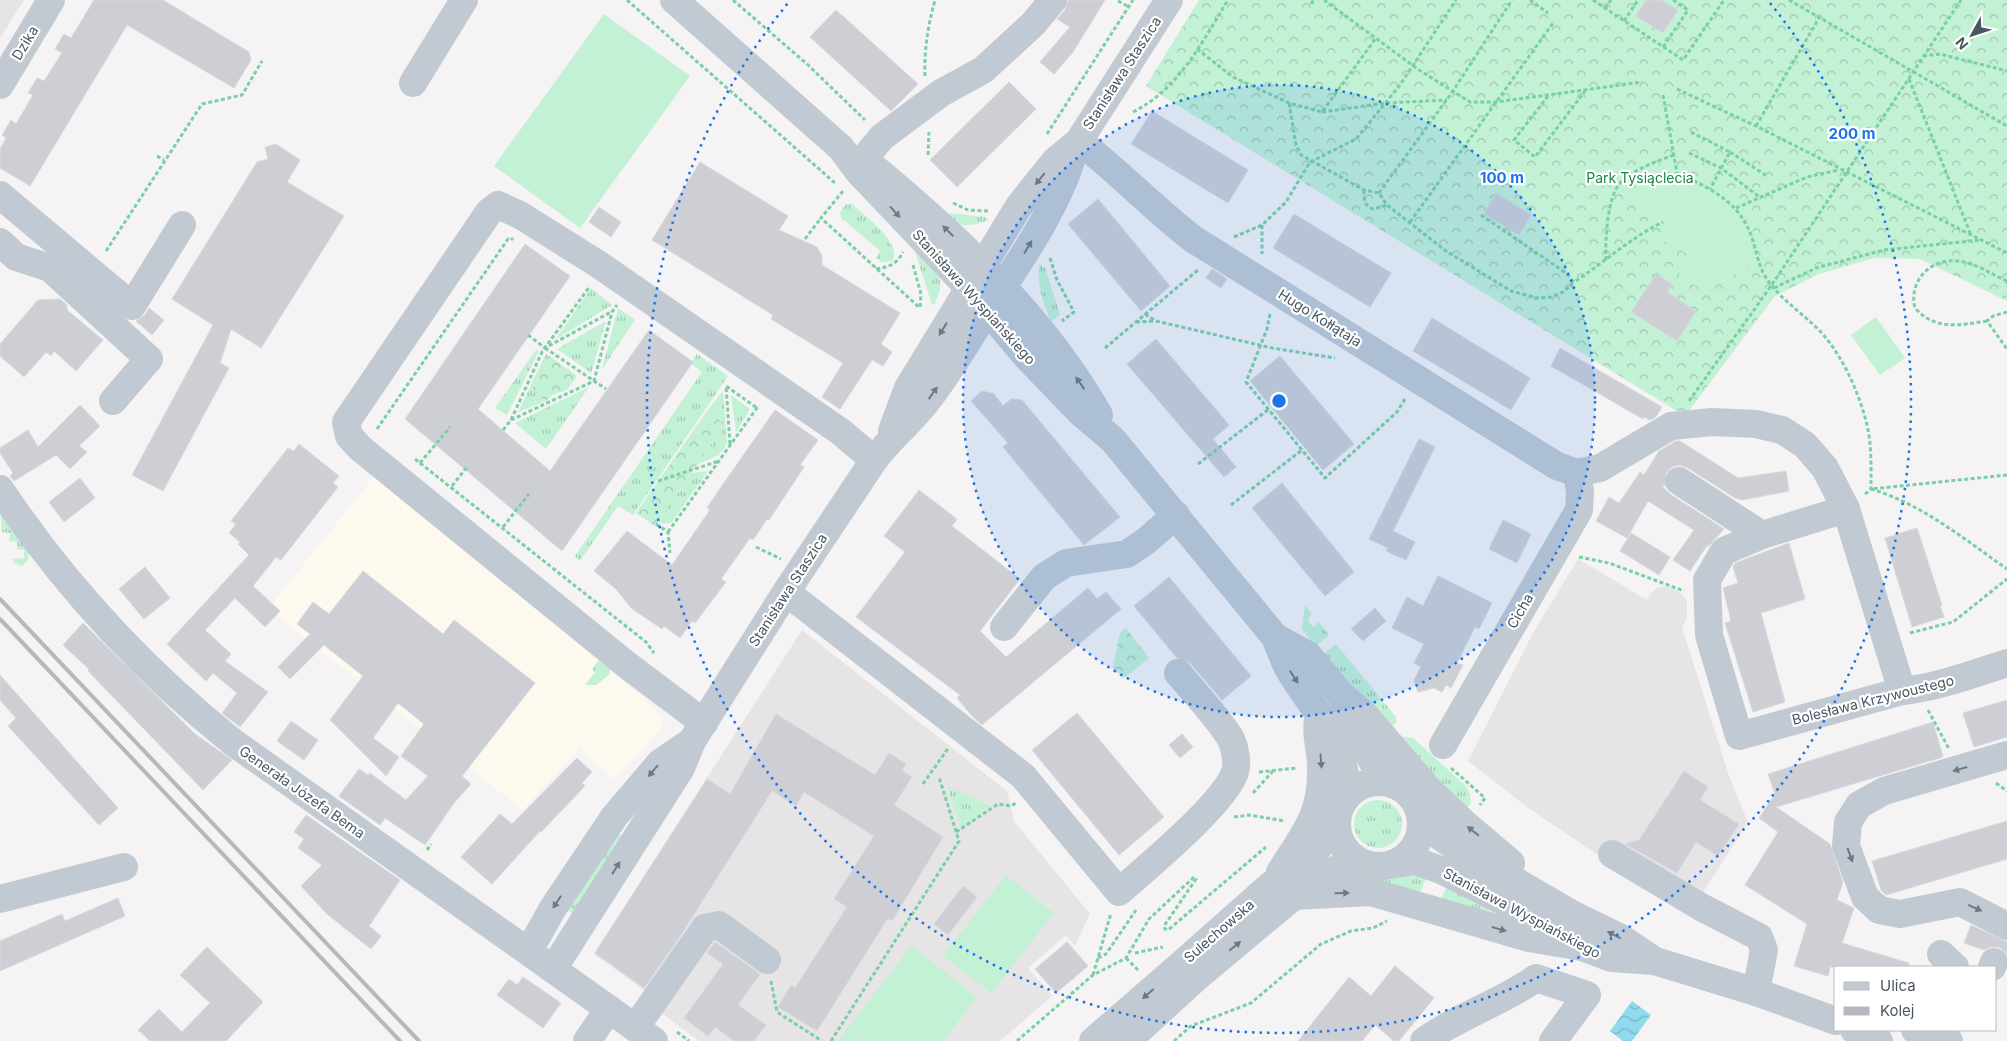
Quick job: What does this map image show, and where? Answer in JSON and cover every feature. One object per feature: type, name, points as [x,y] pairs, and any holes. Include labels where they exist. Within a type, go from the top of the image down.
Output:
[{"type":"street","name":"Dzika","points":[[0,85],[51,0]]},
{"type":"street","points":[[413,83],[464,0]]},
{"type":"street","name":"Stanisława Wyspiańskiego","points":[[674,0],[853,158],[933,216],[983,265],[1058,353],[1088,395],[1113,440]]},
{"type":"street","points":[[853,158],[941,93],[983,70],[1033,24],[1053,0]]},
{"type":"street","name":"Stanisława Staszica","points":[[881,451],[908,388],[1019,206],[1056,161],[1077,143],[1169,0]]},
{"type":"street","name":"Stanisława Staszica","points":[[553,970],[636,835],[681,768],[698,732],[786,592],[881,451],[927,402],[1003,288],[1034,238],[1071,166],[1077,143]]},
{"type":"street","name":"Hugo Kołłątaja","points":[[1077,143],[1119,173],[1160,213],[1193,238],[1556,466],[1577,473]]},
{"type":"street","name":"Stanisława Wyspiańskiego","points":[[853,158],[902,219],[969,288],[987,311],[1080,412],[1113,440],[1176,514],[1275,637],[1290,672],[1336,743],[1347,778],[1341,807]]},
{"type":"street","points":[[0,195],[132,306],[182,225]]},
{"type":"street","points":[[698,732],[627,665],[360,448],[349,436],[346,422],[489,212],[498,205],[520,215],[598,264],[841,432],[881,451]]},
{"type":"street","points":[[0,242],[16,257],[50,268],[149,359],[113,401]]},
{"type":"street","points":[[1577,473],[1600,468],[1671,426],[1712,422],[1756,424],[1782,430],[1805,445],[1825,468],[1846,509],[1886,639],[1910,690]]},
{"type":"street","name":"Cicha","points":[[1443,753],[1578,510],[1580,492],[1577,473]]},
{"type":"street","points":[[1679,481],[1762,535]]},
{"type":"street","name":"Generała Józefa Bema","points":[[0,489],[44,553],[79,594],[201,717],[249,754],[644,1035]]},
{"type":"street","points":[[1707,583],[1724,551],[1762,535],[1846,509]]},
{"type":"street","points":[[1004,627],[1044,577],[1066,563],[1127,554],[1146,542],[1176,514]]},
{"type":"street","name":"Bolesława Krzywoustego","points":[[1707,583],[1709,635],[1739,736],[2007,663]]},
{"type":"street","points":[[786,592],[1023,776],[1119,892],[1192,826],[1228,786],[1234,773],[1236,757],[1231,739],[1178,673]]},
{"type":"street","name":"Stanisława Wyspiańskiego","points":[[1275,637],[1308,655],[1340,694],[1374,763],[1392,784]]},
{"type":"street","points":[[1340,694],[1365,715],[1429,790],[1464,824],[1509,860],[1532,890]]},
{"type":"street","points":[[1318,713],[1316,735],[1321,765],[1321,793],[1318,807],[1283,890],[1371,892],[1529,938],[1582,947]]},
{"type":"street","name":"Stanisława Staszica","points":[[529,952],[553,908],[614,817],[660,763],[698,732]]},
{"type":"street","points":[[2007,755],[1884,791],[1859,805],[1848,822],[1846,846],[1865,897],[1879,910],[1900,914],[1960,902],[2007,926]]},
{"type":"street","points":[[1380,782],[1392,784],[1405,791],[1414,800],[1420,814],[1420,831],[1415,846],[1405,857],[1378,864],[1352,857],[1342,844],[1337,830],[1341,807],[1365,784],[1380,782]]},
{"type":"street","name":"Sulechowska","points":[[1093,1041],[1184,961],[1283,890],[1326,838],[1341,807]]},
{"type":"street","name":"Stanisława Wyspiańskiego","points":[[1420,814],[1432,831],[1574,915],[1619,937],[1655,961]]},
{"type":"street","points":[[614,817],[636,835]]},
{"type":"street","points":[[1612,854],[1701,907],[1759,937],[1764,950],[1756,992]]},
{"type":"street","name":"Stanisława Wyspiańskiego","points":[[1378,864],[1415,861],[1441,870],[1538,919],[1582,947],[1611,958],[1655,961],[1829,1016]]},
{"type":"street","name":"Sulechowska","points":[[1283,890],[1323,876],[1343,866],[1378,864]]},
{"type":"street","points":[[0,899],[124,867]]},
{"type":"street","points":[[644,1035],[705,928],[719,925],[767,960]]},
{"type":"street","name":"Sulechowska","points":[[1126,1041],[1184,961]]},
{"type":"street","points":[[1424,1041],[1438,1031],[1517,992],[1536,978],[1587,995],[1553,1041]]},
{"type":"street","points":[[587,1041],[609,1009]]},
{"type":"street","points":[[1856,1031],[1879,1041]]},
{"type":"street","points":[[1920,1031],[1949,1037]]},
{"type":"path","points":[[627,0],[844,191],[805,239]]},
{"type":"path","points":[[733,0],[807,64],[882,137]]},
{"type":"path","points":[[1044,139],[1133,0]]},
{"type":"path","points":[[1133,112],[1156,100],[1179,74],[1228,0]]},
{"type":"path","points":[[1310,4],[1314,0]]},
{"type":"path","points":[[1324,0],[1413,66],[1470,102],[1496,102],[1548,96],[1642,82]]},
{"type":"path","points":[[1226,240],[1262,225],[1286,202],[1310,162],[1356,139],[1413,66],[1456,0]]},
{"type":"path","points":[[1379,193],[1454,91],[1512,0]]},
{"type":"path","points":[[1530,0],[1548,13]]},
{"type":"path","points":[[1593,0],[1683,60],[1724,0]]},
{"type":"path","points":[[1605,8],[1611,0]]},
{"type":"path","points":[[1624,21],[1638,0]]},
{"type":"path","points":[[1663,47],[1688,10],[1673,0]]},
{"type":"path","points":[[1789,0],[1912,73],[2007,126]]},
{"type":"path","points":[[1671,426],[1773,287],[1961,0]]},
{"type":"path","points":[[1118,1],[1129,7]]},
{"type":"path","points":[[1756,126],[1819,18]]},
{"type":"path","points":[[1410,222],[1553,23]]},
{"type":"path","points":[[1322,112],[1376,38]]},
{"type":"path","points":[[1197,49],[1233,77],[1289,103],[1322,112],[1386,103],[1447,100]]},
{"type":"path","points":[[1924,56],[1940,54],[2007,71]]},
{"type":"path","points":[[106,251],[202,104],[242,95],[262,61]]},
{"type":"path","points":[[1909,78],[1971,235]]},
{"type":"path","points":[[1677,89],[1756,126],[1839,170],[2007,253]]},
{"type":"path","points":[[1548,96],[1514,140],[1535,157],[1585,91]]},
{"type":"path","points":[[1663,95],[1677,173],[1710,189],[1740,212],[1753,241],[1757,262],[1773,287],[1826,339],[1852,384],[1866,422],[1871,489]]},
{"type":"path","points":[[1289,103],[1296,145],[1301,155],[1310,162],[1364,190],[1379,193],[1387,205],[1446,251],[1510,291],[1537,298],[1551,297],[1563,292],[1606,260],[1626,242],[1663,222]]},
{"type":"path","points":[[1691,132],[1730,152],[1767,176]]},
{"type":"path","points":[[1710,189],[1730,152]]},
{"type":"path","points":[[1689,153],[1721,168],[1762,198]]},
{"type":"path","points":[[1606,260],[1605,240],[1613,193],[1622,181],[1654,162],[1674,155]]},
{"type":"path","points":[[157,156],[164,160]]},
{"type":"path","points":[[1736,208],[1807,177],[1839,170]]},
{"type":"path","points":[[1364,190],[1364,202],[1367,206],[1373,209],[1387,205]]},
{"type":"path","points":[[948,200],[968,210],[997,212]]},
{"type":"path","points":[[1481,215],[1566,272],[1574,282]]},
{"type":"path","points":[[821,218],[920,308],[921,294],[912,259]]},
{"type":"path","points":[[1262,225],[1262,262]]},
{"type":"path","points":[[383,434],[376,428],[508,239],[511,240]]},
{"type":"path","points":[[1773,287],[1816,268],[1884,250],[1981,240]]},
{"type":"path","points":[[876,269],[889,266],[898,261],[905,247],[910,254]]},
{"type":"path","points":[[1050,254],[1056,280],[1074,312]]},
{"type":"path","points":[[2007,286],[2007,280],[1956,260],[1940,262],[1928,269],[1921,275],[1914,289],[1915,308],[1928,320],[1938,325],[1959,325],[1987,321],[1993,316],[2007,312]]},
{"type":"path","points":[[1105,348],[1199,269]]},
{"type":"path","points":[[503,430],[510,420],[545,348],[592,282]]},
{"type":"path","points":[[594,381],[612,312],[620,301]]},
{"type":"path","points":[[545,348],[612,312]]},
{"type":"path","points":[[1144,314],[1156,321]]},
{"type":"path","points":[[1135,322],[1156,321],[1260,346],[1344,359]]},
{"type":"path","points":[[1987,321],[2007,350]]},
{"type":"path","points":[[1267,329],[1246,382],[1325,478],[1397,412],[1417,378]]},
{"type":"path","points":[[528,335],[606,389]]},
{"type":"path","points":[[510,420],[594,381]]},
{"type":"path","points":[[730,445],[726,386],[757,408]]},
{"type":"path","points":[[670,553],[668,532],[761,402]]},
{"type":"path","points":[[1198,464],[1269,409]]},
{"type":"path","points":[[420,463],[450,427]]},
{"type":"path","points":[[1231,506],[1302,450]]},
{"type":"path","points":[[413,457],[452,486],[646,642],[657,658]]},
{"type":"path","points":[[658,481],[719,461]]},
{"type":"path","points":[[452,486],[467,467]]},
{"type":"path","points":[[1846,509],[1871,489],[2007,475]]},
{"type":"path","points":[[1871,489],[1895,496],[1936,519],[2007,569]]},
{"type":"path","points":[[503,528],[529,494]]},
{"type":"path","points":[[656,524],[668,532]]},
{"type":"path","points":[[756,548],[782,559]]},
{"type":"path","points":[[1581,557],[1617,566],[1683,591],[1707,583]]},
{"type":"path","points":[[1886,639],[1953,622],[2007,578]]},
{"type":"path","points":[[1910,690],[1959,769]]},
{"type":"path","points":[[922,784],[954,741]]},
{"type":"path","points":[[1443,753],[1485,798],[1479,806]]},
{"type":"path","points":[[1261,772],[1301,768]]},
{"type":"path","points":[[831,1041],[959,841],[939,778]]},
{"type":"path","points":[[1214,801],[1234,817],[1250,815],[1287,822]]},
{"type":"path","points":[[956,832],[998,804]]},
{"type":"path","points":[[1017,1041],[1093,975],[1126,958],[1149,919],[1194,877],[1196,879],[1164,926],[1165,929],[1168,930],[1272,842]]},
{"type":"path","points":[[1093,975],[1108,920],[1119,892]]},
{"type":"path","points":[[1174,1041],[1191,1026],[1251,1003],[1321,944],[1351,931],[1373,928],[1387,921]]},
{"type":"path","points":[[1135,954],[1184,961]]},
{"type":"path","points":[[767,960],[778,1012],[822,1041]]},
{"type":"shaded area","points":[[0,0],[24,0],[0,38]]},
{"type":"shaded area","points":[[375,475],[654,707],[662,719],[662,728],[614,780],[580,748],[523,810],[268,609]]},
{"type":"shaded area","points":[[1578,559],[1647,600],[1650,594],[1658,587],[1668,587],[1678,591],[1687,601],[1687,619],[1682,627],[1729,776],[1748,822],[1688,916],[1527,807],[1468,761],[1533,633]]},
{"type":"shaded area","points":[[802,630],[1007,791],[1014,821],[1090,914],[1075,946],[1066,935],[1028,968],[1052,996],[1000,1041],[699,1041],[660,1012],[665,1005],[594,954]]},
{"type":"green space","name":"Park Tysiąclecia","points":[[1199,0],[2007,0],[2007,301],[1920,259],[1874,258],[1819,274],[1775,296],[1685,416],[1146,86]]},
{"type":"green space","points":[[604,14],[690,76],[580,228],[494,166]]},
{"type":"green space","points":[[1685,171],[1710,184],[1741,206],[1759,245],[1746,268],[1717,283],[1709,294],[1679,275],[1691,256],[1660,239],[1663,222],[1639,210],[1641,190],[1646,181],[1656,175]]},
{"type":"green space","points":[[851,203],[881,230],[887,238],[894,254],[892,261],[882,262],[876,258],[880,251],[844,220],[842,221],[840,213],[845,205]]},
{"type":"green space","points":[[950,213],[985,217],[989,220],[971,225],[960,224],[943,218]]},
{"type":"green space","points":[[915,251],[940,277],[940,290],[935,304],[932,305]]},
{"type":"green space","points":[[1039,264],[1045,268],[1060,314],[1051,322],[1041,294]]},
{"type":"green space","points":[[591,288],[612,305],[556,339]]},
{"type":"green space","points":[[618,308],[635,320],[602,369]]},
{"type":"green space","points":[[1876,317],[1905,358],[1880,375],[1851,335]]},
{"type":"green space","points":[[606,321],[591,373],[557,349]]},
{"type":"green space","points":[[536,350],[539,351],[507,415],[495,408]]},
{"type":"green space","points":[[546,354],[551,357],[532,390],[546,401],[518,412]]},
{"type":"green space","points":[[697,354],[728,376],[633,515],[618,506],[580,561],[575,556],[702,372],[691,363]]},
{"type":"green space","points":[[551,357],[577,376],[567,390],[552,395],[546,401],[532,390]]},
{"type":"green space","points":[[589,387],[546,449],[515,423]]},
{"type":"green space","points":[[723,391],[727,444],[719,455],[697,465],[725,424],[707,411]]},
{"type":"green space","points":[[731,395],[750,409],[736,432]]},
{"type":"green space","points":[[707,411],[725,424],[655,526],[636,513]]},
{"type":"green space","points":[[708,471],[671,523],[663,524],[658,521],[692,473]]},
{"type":"green space","points":[[0,509],[29,552],[28,560],[22,566],[14,563],[13,559],[24,558],[24,550],[17,549],[17,542],[9,541],[10,533],[2,532]]},
{"type":"green space","points":[[1305,605],[1312,614],[1307,619],[1313,627],[1319,622],[1329,635],[1315,647],[1302,629]]},
{"type":"green space","points":[[1126,628],[1149,658],[1123,679],[1113,667],[1120,633]]},
{"type":"green space","points":[[1336,644],[1396,717],[1396,723],[1386,731],[1322,655]]},
{"type":"green space","points":[[602,656],[611,668],[609,675],[596,685],[585,685],[595,672],[592,669]]},
{"type":"green space","points":[[1399,736],[1413,738],[1466,786],[1470,794],[1471,803],[1462,814]]},
{"type":"green space","points":[[947,786],[990,806],[961,828]]},
{"type":"green space","points":[[1373,800],[1383,800],[1392,804],[1398,810],[1401,815],[1401,833],[1392,844],[1383,848],[1373,848],[1364,844],[1358,838],[1354,829],[1354,819],[1358,810],[1364,804]]},
{"type":"green space","points":[[617,833],[622,835],[574,915],[564,908]]},
{"type":"green space","points":[[1340,873],[1429,873],[1418,896],[1343,883]]},
{"type":"green space","points":[[1006,875],[1054,913],[991,993],[943,956]]},
{"type":"green space","points":[[1448,883],[1532,926],[1440,902]]},
{"type":"green space","points":[[911,946],[977,997],[943,1041],[838,1041]]},
{"type":"water","points":[[1632,1001],[1651,1015],[1632,1041],[1623,1041],[1610,1031]]},
{"type":"building","points":[[94,0],[163,0],[249,52],[251,60],[234,88],[127,25],[30,186],[0,168],[0,149],[6,138],[2,135],[11,120],[16,124],[33,95],[28,93],[37,78],[44,81],[62,53],[55,49],[64,34],[71,38]]},
{"type":"building","points":[[1068,0],[1105,0],[1073,52],[1054,74],[1040,62],[1070,27],[1057,19],[1065,10]]},
{"type":"building","points":[[1646,0],[1662,0],[1678,10],[1663,33],[1636,16]]},
{"type":"building","points":[[836,10],[918,84],[891,111],[810,37]]},
{"type":"building","points":[[1009,82],[1036,109],[957,187],[930,160]]},
{"type":"building","points":[[1152,111],[1248,170],[1228,203],[1131,144]]},
{"type":"building","points":[[276,144],[300,160],[287,182],[344,216],[261,348],[231,329],[220,363],[229,368],[163,491],[132,475],[213,325],[172,299],[257,162],[268,159],[265,147]]},
{"type":"building","points":[[700,162],[788,216],[779,230],[817,247],[822,256],[822,265],[900,313],[881,344],[892,352],[883,366],[872,360],[840,409],[822,397],[843,363],[771,319],[773,315],[652,240]]},
{"type":"building","points":[[1496,193],[1531,215],[1519,235],[1484,214]]},
{"type":"building","points":[[1098,199],[1170,286],[1141,311],[1068,224]]},
{"type":"building","points":[[599,207],[621,222],[611,237],[589,222]]},
{"type":"building","points":[[1294,214],[1391,273],[1370,307],[1273,248]]},
{"type":"building","points":[[525,244],[570,276],[478,409],[550,471],[649,330],[693,362],[562,551],[405,419]]},
{"type":"building","points":[[1212,269],[1227,279],[1221,288],[1206,278]]},
{"type":"building","points":[[1656,274],[1672,284],[1667,292],[1696,311],[1677,341],[1631,312]]},
{"type":"building","points":[[60,299],[67,305],[67,310],[103,340],[76,371],[54,351],[51,356],[46,352],[24,377],[0,356],[0,344],[38,300]]},
{"type":"building","points":[[149,308],[164,320],[152,335],[136,321],[145,315]]},
{"type":"building","points":[[1432,318],[1530,378],[1511,410],[1413,351]]},
{"type":"building","points":[[1156,339],[1229,425],[1213,439],[1236,467],[1224,477],[1127,364]]},
{"type":"building","points":[[1560,348],[1662,407],[1656,417],[1650,420],[1644,417],[1643,419],[1551,366]]},
{"type":"building","points":[[1280,356],[1354,444],[1323,470],[1250,381]]},
{"type":"building","points":[[982,391],[994,394],[1003,406],[1011,399],[1022,400],[1120,517],[1084,545],[1003,447],[1008,443],[971,401]]},
{"type":"building","points":[[80,405],[100,426],[79,446],[87,452],[70,469],[56,455],[14,481],[10,476],[13,473],[0,453],[0,448],[28,430],[38,447]]},
{"type":"building","points":[[775,410],[818,440],[800,465],[804,467],[769,520],[767,519],[753,540],[750,538],[721,579],[726,582],[695,623],[692,621],[680,638],[664,626],[662,629],[631,608],[616,589],[594,571],[627,531],[672,565],[710,510],[707,508]]},
{"type":"building","points":[[1419,439],[1435,447],[1393,531],[1415,542],[1406,560],[1386,551],[1388,548],[1369,539]]},
{"type":"building","points":[[1676,441],[1680,441],[1738,478],[1786,471],[1789,491],[1742,500],[1735,498],[1688,468],[1679,465],[1672,467],[1666,473],[1665,486],[1662,486],[1670,494],[1724,529],[1708,547],[1708,544],[1690,571],[1673,560],[1694,530],[1648,501],[1627,538],[1596,521],[1609,497],[1619,503],[1640,472],[1644,475],[1659,451]]},
{"type":"building","points":[[299,444],[339,476],[333,483],[338,487],[281,560],[276,557],[253,586],[280,611],[265,627],[235,598],[205,630],[231,654],[225,661],[268,692],[240,727],[222,713],[237,693],[213,673],[206,681],[167,644],[249,555],[238,544],[240,542],[229,533],[236,524],[231,521],[288,448],[294,451]]},
{"type":"building","points":[[80,478],[95,498],[64,522],[49,502]]},
{"type":"building","points":[[1282,483],[1354,572],[1325,596],[1252,508]]},
{"type":"building","points":[[919,490],[957,519],[952,526],[1020,579],[980,631],[1006,657],[1088,588],[1097,599],[1106,592],[1121,609],[982,725],[957,698],[960,695],[856,617],[905,552],[884,536]]},
{"type":"building","points":[[1503,520],[1531,534],[1517,563],[1489,549]]},
{"type":"building","points":[[1917,528],[1942,605],[1940,606],[1944,617],[1912,627],[1885,538]]},
{"type":"building","points":[[1631,533],[1670,557],[1659,575],[1620,551]]},
{"type":"building","points":[[1789,543],[1805,599],[1761,613],[1785,702],[1753,712],[1725,623],[1731,621],[1723,588],[1738,583],[1733,567],[1735,563]]},
{"type":"building","points":[[145,567],[170,598],[144,619],[119,589]]},
{"type":"building","points":[[363,571],[443,634],[454,620],[535,683],[462,776],[471,784],[454,803],[425,845],[385,818],[380,825],[339,796],[359,769],[368,775],[370,773],[406,800],[428,776],[401,756],[424,724],[398,703],[373,738],[399,757],[386,776],[330,720],[363,676],[324,645],[290,679],[278,667],[310,634],[297,624],[313,602],[329,614]]},
{"type":"building","points":[[1438,576],[1492,603],[1479,629],[1475,627],[1457,663],[1463,665],[1451,688],[1446,685],[1442,692],[1434,688],[1418,692],[1414,680],[1421,667],[1414,663],[1424,644],[1392,628],[1407,597],[1423,606]]},
{"type":"building","points":[[1169,577],[1251,676],[1222,700],[1190,663],[1177,658],[1134,606]]},
{"type":"building","points":[[1375,608],[1386,621],[1363,641],[1351,629]]},
{"type":"building","points":[[83,623],[195,734],[232,760],[203,790],[88,671],[89,669],[63,645]]},
{"type":"building","points":[[0,675],[118,808],[99,825],[8,726],[16,718],[0,700]]},
{"type":"building","points":[[2007,700],[2007,737],[1974,747],[1963,713]]},
{"type":"building","points":[[1077,713],[1164,817],[1119,855],[1032,750]]},
{"type":"building","points":[[776,714],[875,775],[889,753],[906,764],[902,771],[912,777],[894,805],[943,837],[892,921],[888,918],[817,1031],[778,1007],[791,985],[795,988],[847,907],[834,899],[874,836],[804,792],[796,806],[772,791],[679,938],[644,988],[595,953],[707,779],[730,794]]},
{"type":"building","points":[[291,721],[318,740],[304,760],[277,741]]},
{"type":"building","points":[[1933,722],[1943,757],[1776,807],[1830,844],[1843,882],[1837,900],[1854,908],[1842,943],[1909,963],[1908,966],[1834,966],[1830,967],[1828,976],[1794,966],[1807,924],[1745,885],[1778,832],[1759,818],[1775,794],[1768,774]]},
{"type":"building","points":[[1182,734],[1193,747],[1180,758],[1169,745]]},
{"type":"building","points":[[577,758],[592,772],[582,783],[585,786],[540,831],[492,884],[461,857],[500,814],[512,824]]},
{"type":"building","points":[[1684,771],[1708,787],[1700,800],[1739,824],[1718,856],[1696,842],[1677,873],[1625,844],[1639,840]]},
{"type":"building","points":[[306,815],[400,880],[369,926],[381,936],[371,949],[327,914],[301,886],[322,865],[298,848],[304,839],[294,832]]},
{"type":"building","points":[[2007,821],[2007,859],[1886,895],[1881,890],[1872,861]]},
{"type":"building","points":[[963,886],[977,897],[948,935],[934,924]]},
{"type":"building","points":[[118,898],[125,916],[0,971],[0,941],[62,914],[65,921]]},
{"type":"building","points":[[1971,925],[2007,942],[2007,954],[1999,947],[1991,947],[1984,950],[1964,943]]},
{"type":"building","points":[[715,942],[760,974],[738,1005],[766,1025],[754,1041],[734,1041],[715,1027],[708,1036],[684,1018],[723,964],[707,953]]},
{"type":"building","points":[[1067,942],[1088,966],[1056,993],[1035,969]]},
{"type":"building","points":[[207,947],[263,1002],[226,1041],[150,1041],[138,1030],[159,1009],[182,1032],[210,1003],[180,975]]},
{"type":"building","points":[[1395,966],[1434,998],[1399,1041],[1394,1041],[1375,1025],[1362,1041],[1298,1041],[1349,977],[1371,996]]},
{"type":"building","points":[[523,977],[561,1003],[543,1028],[497,995],[509,979],[517,985]]},
{"type":"railway","points":[[0,599],[419,1041]]},
{"type":"railway","points":[[0,619],[400,1041]]}]
